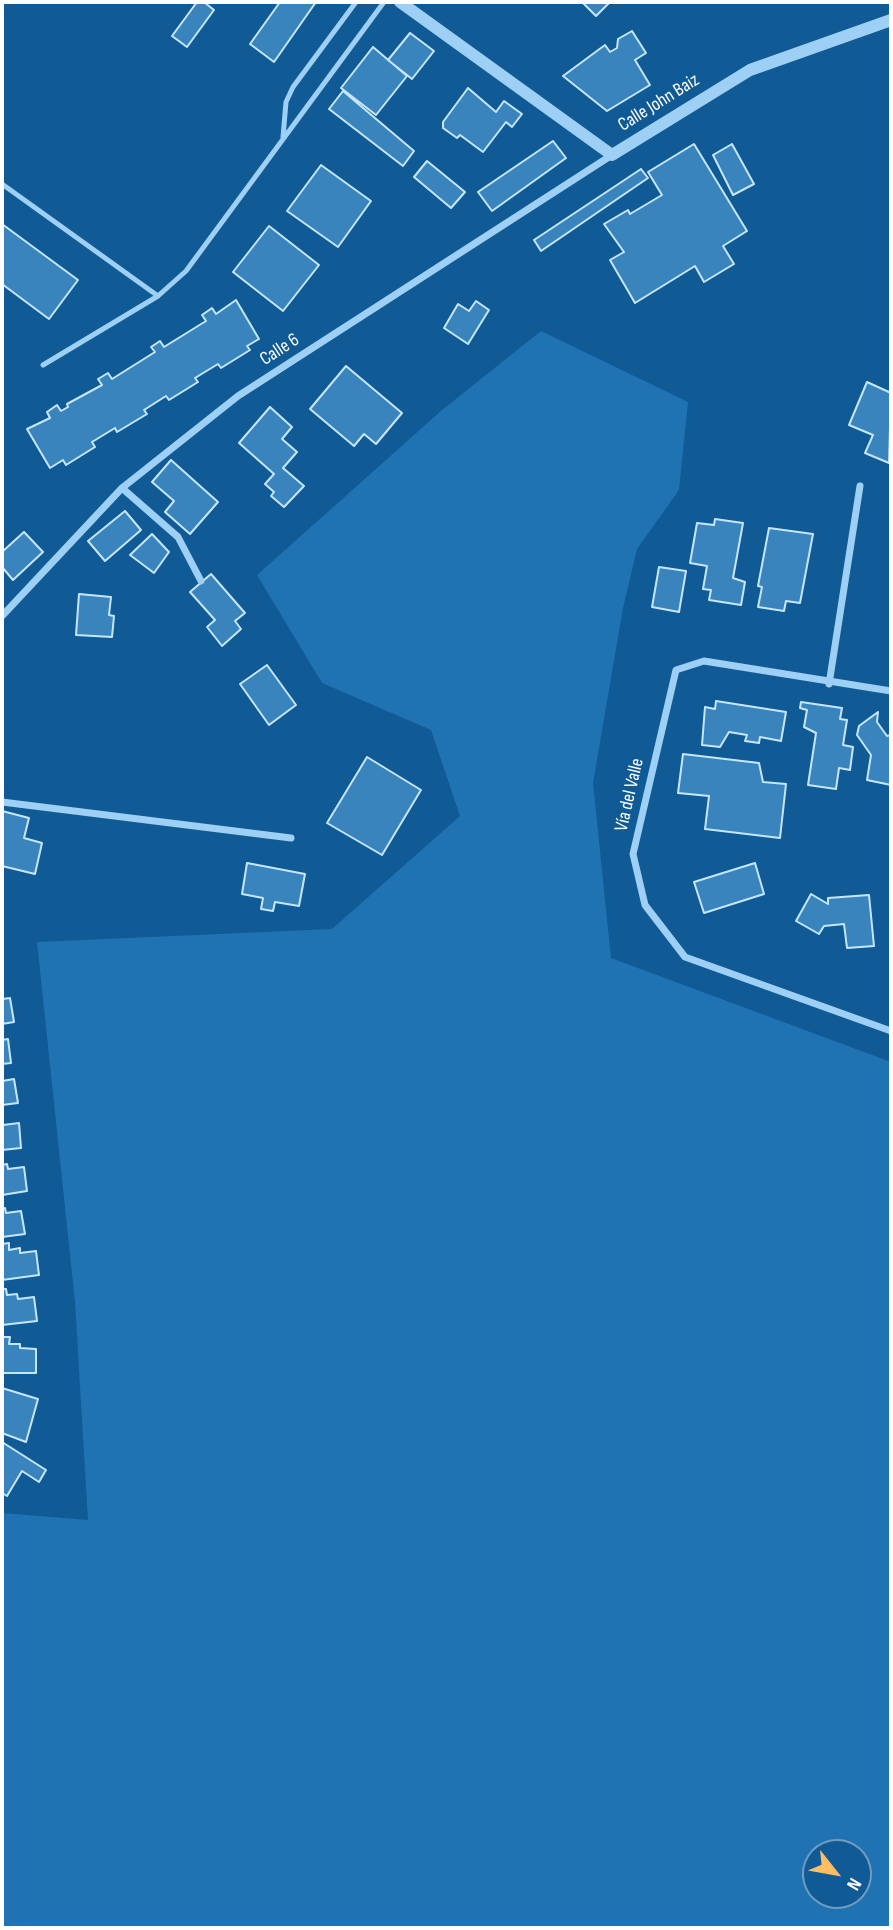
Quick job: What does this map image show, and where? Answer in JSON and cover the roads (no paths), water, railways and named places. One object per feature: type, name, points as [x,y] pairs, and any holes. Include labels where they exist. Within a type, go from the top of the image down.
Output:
[{"type":"street","name":"Calle John Baiz","points":[[400,2],[612,155],[750,69],[891,20]]},
{"type":"street","name":"Calle 6","points":[[2,616],[122,488],[238,396],[612,155]]},
{"type":"street","points":[[829,684],[860,486]]},
{"type":"street","points":[[122,488],[178,537],[201,581]]},
{"type":"street","name":"Vía del Valle","points":[[891,691],[829,684],[704,661],[676,670],[633,855],[645,905],[685,957],[891,1031]]},
{"type":"street","points":[[2,802],[291,838]]},
{"type":"lane","points":[[283,137],[286,102],[293,87],[356,2]]},
{"type":"lane","points":[[43,365],[158,296],[186,271],[384,2]]},
{"type":"lane","points":[[2,184],[158,296]]}]
